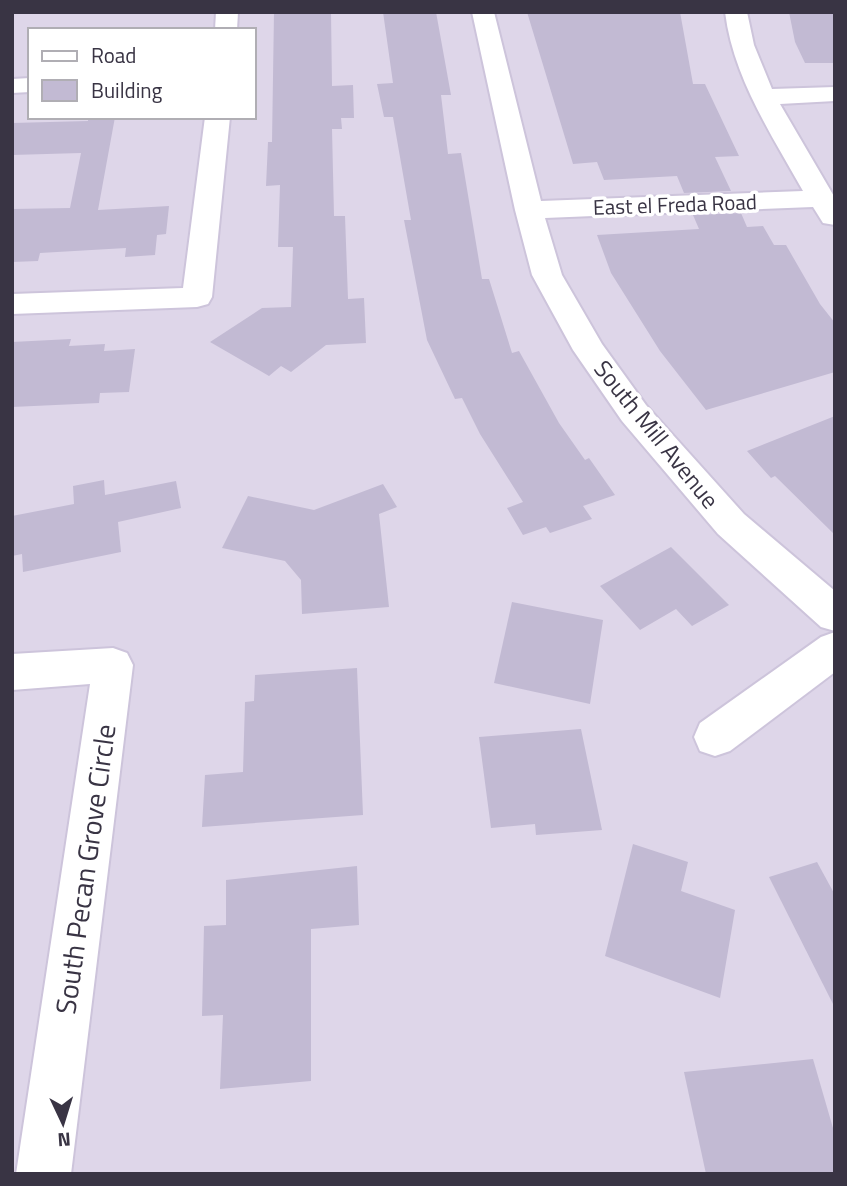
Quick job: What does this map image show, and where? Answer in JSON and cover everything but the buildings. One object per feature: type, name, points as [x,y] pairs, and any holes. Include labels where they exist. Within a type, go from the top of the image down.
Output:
[{"type":"street","name":"South Mill Avenue","points":[[483,12],[529,210],[547,275],[589,350],[634,413],[731,524],[835,615]]},
{"type":"street","points":[[736,12],[744,56],[764,97],[828,209]]},
{"type":"street","points":[[764,97],[835,94]]},
{"type":"street","points":[[12,304],[197,297],[218,119]]},
{"type":"street","name":"East el Freda Road","points":[[529,210],[828,209]]},
{"type":"street","points":[[715,737],[835,649]]},
{"type":"street","name":"South Pecan Grove Circle","points":[[12,672],[113,664],[43,1174]]},
{"type":"shaded area","points":[[12,12],[835,12],[835,1174],[12,1174]]}]
